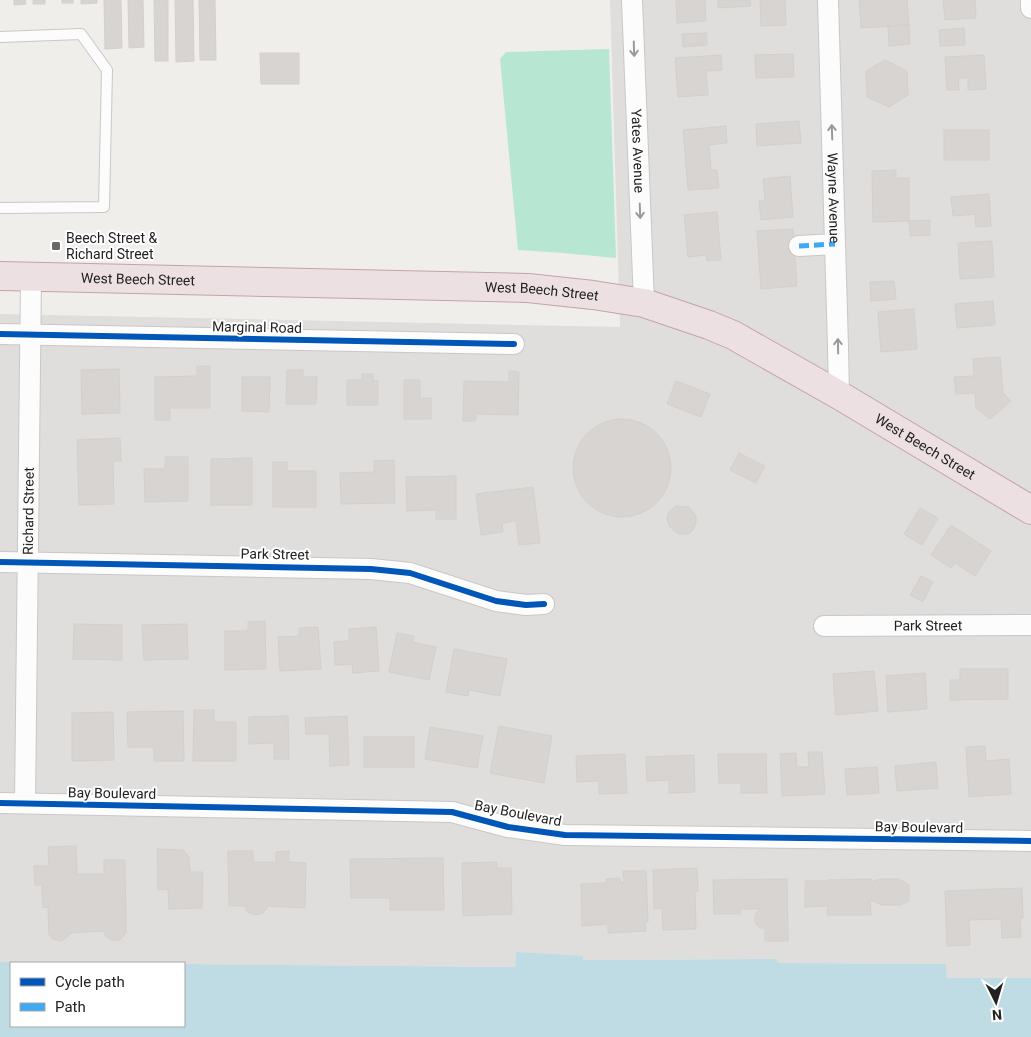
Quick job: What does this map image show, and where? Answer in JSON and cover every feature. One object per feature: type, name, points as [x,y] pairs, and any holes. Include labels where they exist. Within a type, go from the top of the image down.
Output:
[{"type":"highway","name":"West Beech Street","points":[[0,276],[528,288],[594,295],[644,303],[710,325],[733,335],[839,395],[1031,510]]},
{"type":"street","name":"Yates Avenue","points":[[632,0],[644,303]]},
{"type":"street","name":"Wayne Avenue","points":[[828,0],[839,395]]},
{"type":"street","points":[[1031,0],[1031,8]]},
{"type":"street","points":[[799,246],[835,244]]},
{"type":"street","name":"Richard Street","points":[[25,803],[31,277]]},
{"type":"street","name":"Marginal Road","points":[[0,334],[514,344]]},
{"type":"street","name":"Park Street","points":[[0,562],[371,568],[410,573],[496,601],[526,605],[544,604]]},
{"type":"street","name":"Park Street","points":[[824,626],[1031,625]]},
{"type":"street","name":"Bay Boulevard","points":[[0,803],[452,812],[508,827],[565,835],[1031,841]]},
{"type":"lane","points":[[0,37],[81,34],[107,70],[104,207],[0,208]]},
{"type":"shaded area","points":[[610,0],[1031,0],[1031,978],[947,978],[946,964],[779,963],[776,959],[583,960],[583,957],[516,952],[515,967],[185,964],[185,962],[0,962],[0,314],[620,327]]},
{"type":"green space","points":[[609,49],[616,258],[518,250],[500,59],[506,52]]},
{"type":"water","points":[[516,952],[583,956],[583,960],[776,959],[779,963],[946,964],[947,978],[1031,978],[1031,1037],[0,1037],[0,962],[10,962],[10,1027],[185,1027],[185,964],[515,967]]},
{"type":"building","points":[[14,0],[25,0],[26,4],[14,5]]},
{"type":"building","points":[[33,0],[45,0],[45,4],[33,4]]},
{"type":"building","points":[[62,0],[73,0],[73,3],[62,3]]},
{"type":"building","points":[[81,0],[97,0],[97,3],[81,4]]},
{"type":"building","points":[[104,0],[121,0],[122,48],[105,49]]},
{"type":"building","points":[[128,0],[143,0],[144,47],[129,48]]},
{"type":"building","points":[[154,0],[168,0],[168,61],[155,61]]},
{"type":"building","points":[[175,0],[193,0],[194,61],[176,62]]},
{"type":"building","points":[[199,0],[215,0],[216,60],[200,60]]},
{"type":"building","points":[[676,0],[705,0],[706,21],[677,23]]},
{"type":"building","points":[[718,0],[750,0],[751,6],[718,8]]},
{"type":"building","points":[[760,0],[785,0],[786,25],[761,26]]},
{"type":"building","points":[[859,0],[907,0],[909,25],[861,28]]},
{"type":"building","points":[[943,0],[975,0],[976,18],[945,20]]},
{"type":"building","points":[[909,25],[910,44],[889,46],[888,26]]},
{"type":"building","points":[[964,28],[965,45],[940,46],[939,30]]},
{"type":"building","points":[[707,33],[707,45],[683,47],[682,34]]},
{"type":"building","points":[[260,53],[299,53],[299,84],[261,84]]},
{"type":"building","points":[[793,54],[794,77],[756,78],[755,55]]},
{"type":"building","points":[[721,55],[722,70],[706,71],[708,95],[678,97],[675,58]]},
{"type":"building","points":[[984,55],[986,89],[968,90],[968,78],[958,78],[959,90],[947,90],[945,57]]},
{"type":"building","points":[[885,60],[907,71],[908,95],[889,107],[867,97],[866,71]]},
{"type":"building","points":[[799,121],[801,143],[757,146],[756,124]]},
{"type":"building","points":[[726,126],[727,143],[709,145],[711,170],[717,170],[719,188],[688,190],[683,130]]},
{"type":"building","points":[[944,130],[989,130],[989,160],[944,160]]},
{"type":"building","points":[[896,170],[896,178],[909,178],[909,221],[873,222],[872,171]]},
{"type":"building","points":[[790,176],[793,217],[761,220],[759,201],[765,200],[763,179]]},
{"type":"building","points":[[989,194],[991,226],[976,227],[975,214],[953,216],[951,197]]},
{"type":"building","points":[[717,212],[721,260],[707,261],[706,255],[688,257],[684,215]]},
{"type":"building","points":[[930,220],[930,235],[910,236],[909,221]]},
{"type":"building","points":[[793,229],[797,286],[761,289],[757,231]]},
{"type":"building","points":[[992,241],[994,277],[960,279],[958,243]]},
{"type":"building","points":[[894,281],[896,299],[871,301],[870,282]]},
{"type":"building","points":[[993,301],[995,325],[957,328],[955,304]]},
{"type":"building","points":[[914,309],[917,349],[881,352],[878,312]]},
{"type":"building","points":[[1000,357],[1003,393],[1011,401],[990,419],[976,408],[975,393],[956,394],[954,377],[974,376],[973,359]]},
{"type":"building","points":[[197,366],[210,366],[210,408],[170,408],[170,420],[155,420],[155,377],[197,376]]},
{"type":"building","points":[[119,369],[120,413],[82,414],[81,370]]},
{"type":"building","points":[[287,370],[303,370],[303,377],[317,377],[316,404],[286,404]]},
{"type":"building","points":[[509,371],[519,372],[518,415],[476,414],[476,421],[463,421],[464,381],[509,382]]},
{"type":"building","points":[[362,374],[373,374],[373,380],[378,381],[378,405],[347,405],[347,380],[362,380]]},
{"type":"building","points":[[242,377],[270,377],[269,412],[242,411]]},
{"type":"building","points":[[404,380],[420,380],[420,398],[431,398],[431,419],[404,419]]},
{"type":"building","points":[[676,381],[710,394],[701,417],[667,404]]},
{"type":"building","points":[[622,419],[641,423],[657,433],[667,449],[671,468],[667,487],[657,503],[641,513],[622,517],[603,513],[587,503],[577,487],[573,468],[577,449],[587,433],[603,423]]},
{"type":"building","points":[[120,438],[121,461],[113,461],[114,504],[79,505],[77,440]]},
{"type":"building","points":[[739,453],[765,466],[756,483],[730,470]]},
{"type":"building","points":[[165,457],[188,457],[188,501],[145,502],[144,469],[165,469]]},
{"type":"building","points":[[252,458],[252,505],[211,505],[211,459]]},
{"type":"building","points":[[394,460],[395,503],[341,504],[340,473],[374,472],[374,461]]},
{"type":"building","points":[[273,462],[287,462],[287,471],[316,471],[316,507],[273,507]]},
{"type":"building","points":[[456,476],[456,519],[436,519],[436,510],[407,511],[406,477]]},
{"type":"building","points":[[533,487],[540,543],[519,545],[516,521],[502,523],[503,532],[481,535],[476,494]]},
{"type":"building","points":[[676,506],[689,507],[696,516],[696,523],[689,534],[678,534],[669,526],[668,514]]},
{"type":"building","points":[[920,508],[938,518],[922,545],[904,534]]},
{"type":"building","points":[[951,525],[991,551],[975,576],[955,563],[951,568],[931,555]]},
{"type":"building","points":[[921,576],[933,582],[923,602],[910,595]]},
{"type":"building","points":[[265,621],[266,669],[225,670],[225,631],[248,631],[248,622]]},
{"type":"building","points":[[74,624],[122,625],[122,660],[73,659]]},
{"type":"building","points":[[187,624],[188,659],[144,660],[142,625]]},
{"type":"building","points":[[318,627],[321,669],[280,671],[278,637],[299,636],[299,628]]},
{"type":"building","points":[[376,627],[379,671],[353,673],[352,664],[335,665],[334,642],[349,641],[349,629]]},
{"type":"building","points":[[397,633],[414,636],[412,642],[436,647],[429,680],[389,672]]},
{"type":"building","points":[[454,649],[507,659],[500,696],[469,690],[468,696],[446,692]]},
{"type":"building","points":[[960,669],[1008,669],[1008,699],[950,700],[950,680],[960,680]]},
{"type":"building","points":[[874,671],[878,711],[836,715],[833,674]]},
{"type":"building","points":[[925,673],[927,709],[888,712],[886,676]]},
{"type":"building","points":[[194,710],[214,710],[214,722],[236,722],[236,761],[193,761]]},
{"type":"building","points":[[183,711],[184,761],[154,761],[154,747],[128,747],[127,712]]},
{"type":"building","points":[[113,712],[114,760],[72,761],[72,713]]},
{"type":"building","points":[[288,716],[289,759],[274,759],[274,743],[249,744],[249,717]]},
{"type":"building","points":[[347,716],[349,765],[330,766],[329,734],[306,734],[305,718]]},
{"type":"building","points":[[499,726],[552,736],[544,783],[490,773]]},
{"type":"building","points":[[430,727],[483,736],[477,768],[425,759]]},
{"type":"building","points":[[364,737],[414,737],[414,767],[364,767]]},
{"type":"building","points":[[985,746],[986,761],[1009,759],[1011,794],[969,797],[966,747]]},
{"type":"building","points":[[808,752],[822,752],[825,794],[782,796],[780,754],[796,753],[797,767],[809,767]]},
{"type":"building","points":[[625,754],[627,793],[599,794],[599,781],[577,782],[576,756]]},
{"type":"building","points":[[718,754],[766,754],[767,793],[741,793],[741,783],[719,783]]},
{"type":"building","points":[[694,755],[695,792],[669,793],[669,780],[647,781],[646,757]]},
{"type":"building","points":[[936,762],[938,788],[897,791],[895,766]]},
{"type":"building","points":[[877,767],[879,793],[847,795],[845,769]]},
{"type":"building","points":[[76,846],[77,874],[104,874],[104,860],[125,860],[126,933],[120,940],[111,940],[105,935],[105,931],[71,933],[61,941],[51,938],[49,934],[48,907],[43,908],[42,885],[35,885],[34,866],[49,866],[48,847]]},
{"type":"building","points":[[157,849],[183,850],[189,857],[190,872],[203,872],[202,908],[169,909],[168,889],[158,890]]},
{"type":"building","points":[[228,851],[253,851],[253,862],[276,862],[276,852],[289,851],[289,862],[306,863],[305,908],[268,906],[263,913],[256,915],[247,912],[245,906],[229,906]]},
{"type":"building","points":[[443,858],[444,910],[390,910],[390,898],[351,898],[350,859]]},
{"type":"building","points":[[497,862],[497,868],[511,868],[512,914],[463,916],[462,863]]},
{"type":"building","points":[[697,868],[698,891],[695,891],[696,929],[663,930],[662,908],[654,909],[653,870]]},
{"type":"building","points":[[623,871],[646,871],[648,922],[645,922],[646,931],[608,933],[608,924],[582,926],[581,884],[606,883],[606,879],[620,878],[621,883],[624,882]]},
{"type":"building","points":[[787,879],[788,941],[765,941],[765,928],[760,928],[755,923],[755,914],[760,909],[740,909],[740,914],[714,914],[713,880]]},
{"type":"building","points":[[871,879],[871,882],[880,879],[899,879],[909,885],[909,901],[900,905],[881,905],[870,901],[871,915],[827,915],[828,906],[805,907],[805,881]]},
{"type":"building","points":[[1022,888],[1023,918],[1020,918],[1021,937],[1002,938],[1001,919],[969,920],[970,945],[947,946],[945,891]]},
{"type":"marked path","points":[[799,246],[835,244]]},
{"type":"cycle path","points":[[0,334],[514,344]]},
{"type":"cycle path","points":[[0,562],[371,569],[410,573],[496,601],[526,605],[544,604]]},
{"type":"cycle path","points":[[0,803],[452,812],[508,827],[565,835],[1031,841]]},
{"type":"place","name":"Beech Street & Richard Street","points":[[56,246]]}]
